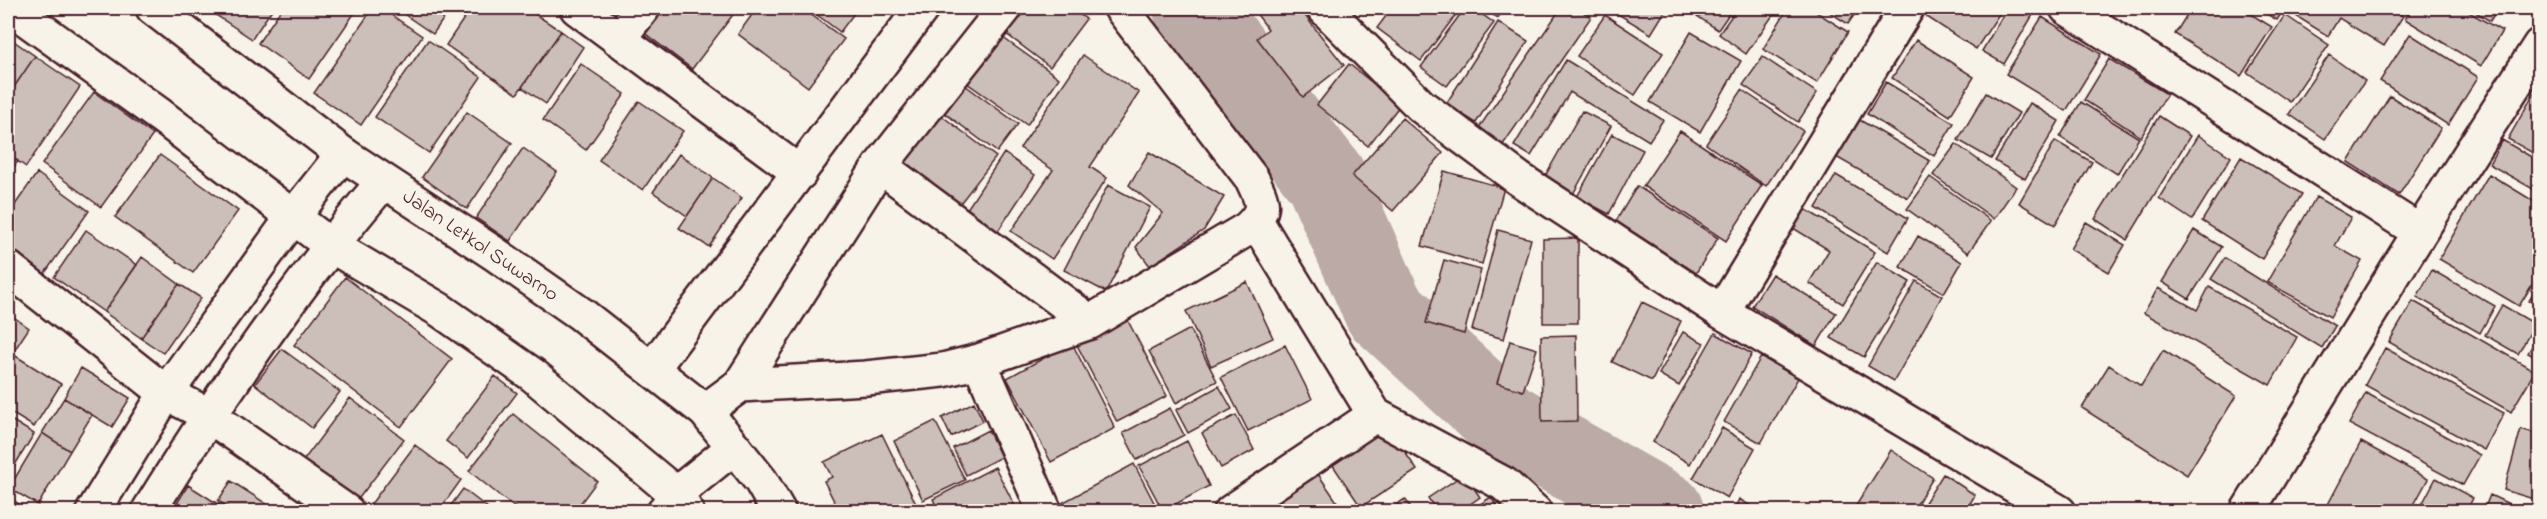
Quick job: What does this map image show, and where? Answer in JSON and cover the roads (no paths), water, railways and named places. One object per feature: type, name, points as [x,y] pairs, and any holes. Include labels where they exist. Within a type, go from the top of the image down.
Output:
[{"type":"street","points":[[11,8],[161,116],[330,245],[440,310],[533,375],[676,506],[734,447]]},
{"type":"street","points":[[577,8],[800,173]]},
{"type":"street","points":[[618,39],[643,8]]},
{"type":"street","points":[[652,369],[922,8]]},
{"type":"street","points":[[705,411],[740,385],[880,166],[1005,8]]},
{"type":"street","points":[[740,385],[877,377],[943,370],[979,361],[1090,322],[1247,229],[1256,221],[1263,202],[1252,179],[1121,8]]},
{"type":"street","points":[[1324,8],[1421,106],[1519,179],[1722,312],[2060,512]]},
{"type":"street","points":[[1722,312],[1907,8]]},
{"type":"street","points":[[2067,8],[2420,232]]},
{"type":"street","name":"Jalan Letkol Suwarno","points":[[168,11],[343,154],[504,260],[581,314],[705,411],[761,481],[779,512]]},
{"type":"street","points":[[2247,512],[2420,232],[2540,45]]},
{"type":"street","points":[[93,512],[166,393],[293,217],[343,154]]},
{"type":"street","points":[[880,166],[1090,322]]},
{"type":"street","points":[[148,512],[208,415],[330,245],[383,182]]},
{"type":"street","points":[[1256,221],[1376,415],[1504,484],[1535,512]]},
{"type":"street","points":[[8,268],[166,393],[208,415],[347,512]]},
{"type":"street","points":[[979,361],[1045,512]]},
{"type":"street","points":[[1232,511],[1376,415]]},
{"type":"waterway","points":[[1194,8],[1326,179],[1384,310],[1505,422],[1663,512]]}]
